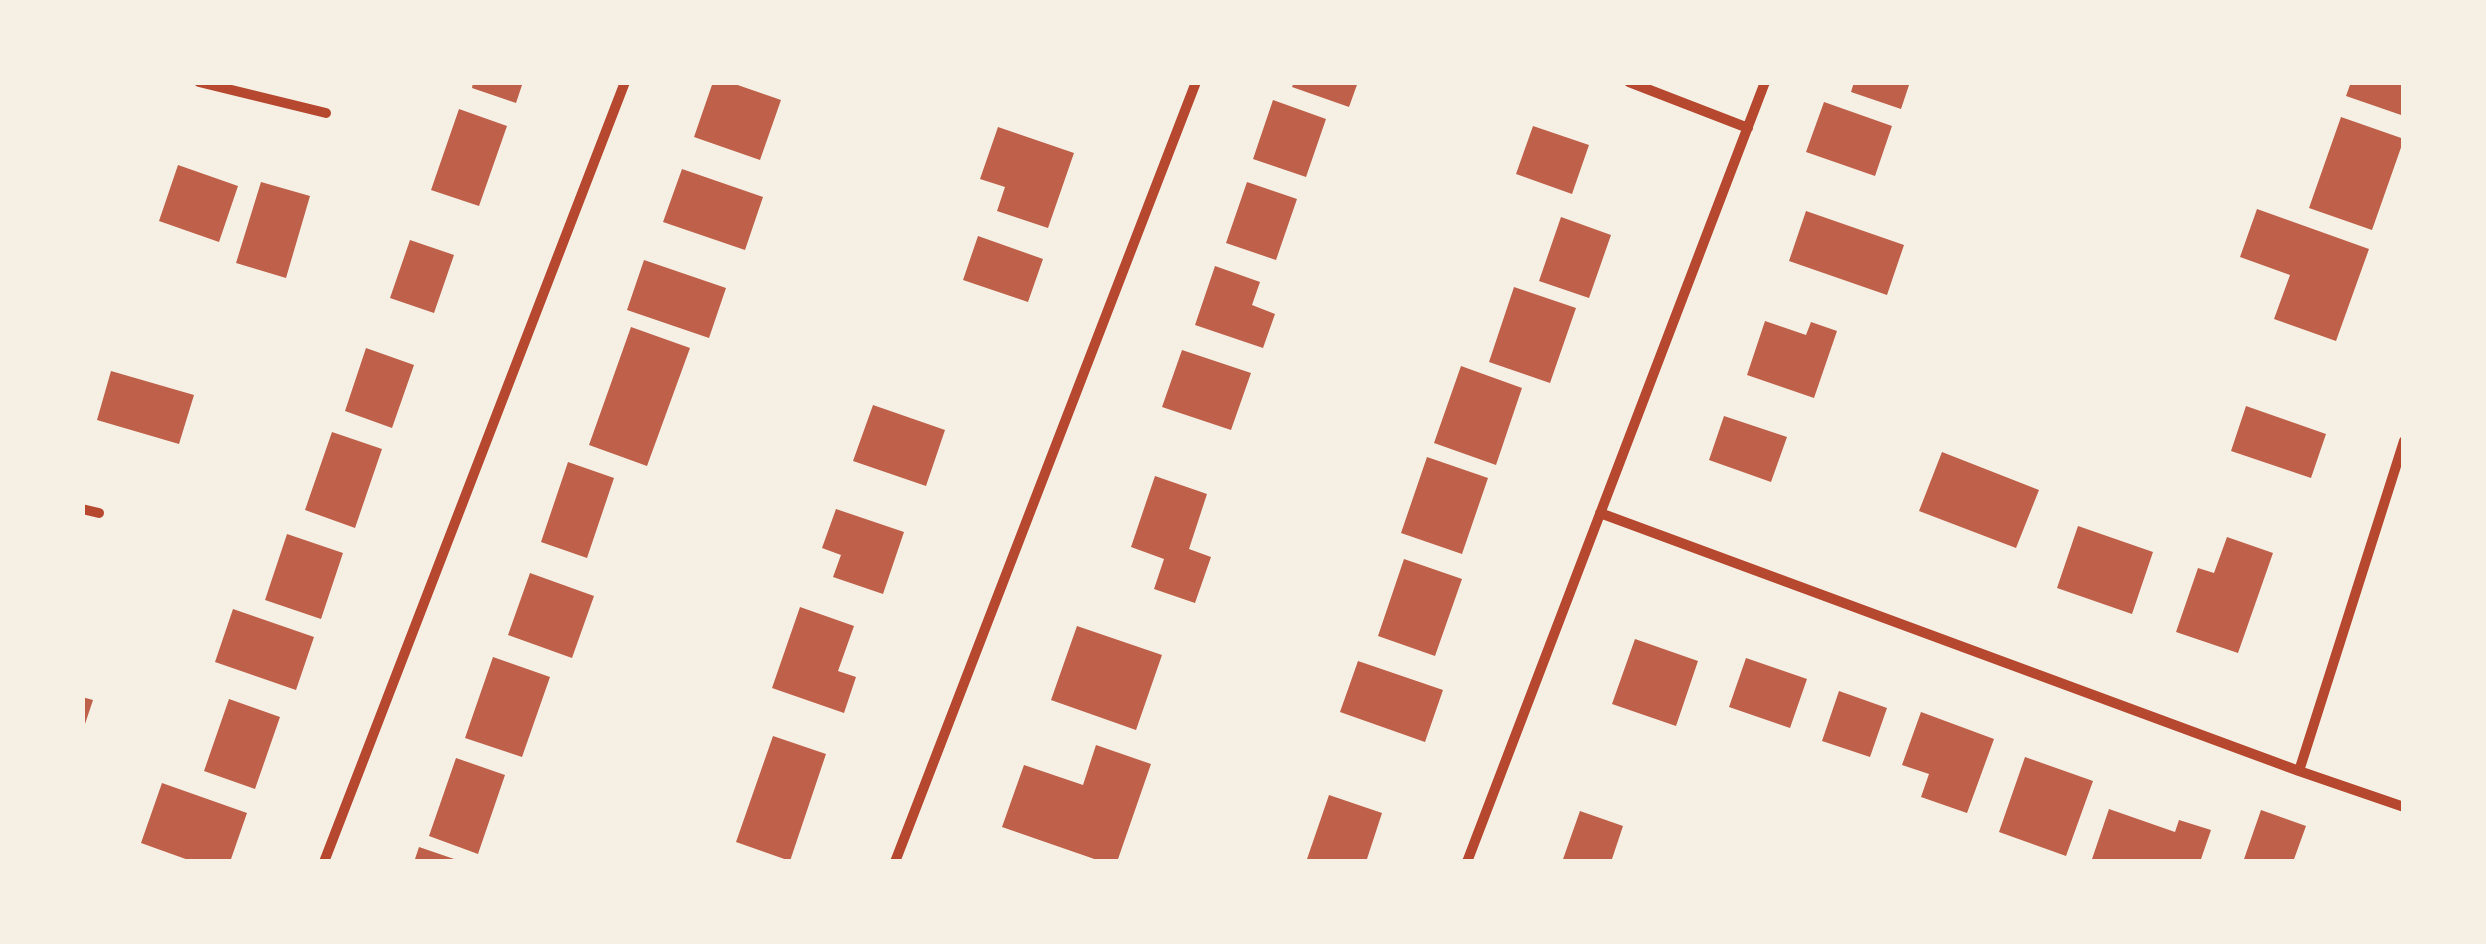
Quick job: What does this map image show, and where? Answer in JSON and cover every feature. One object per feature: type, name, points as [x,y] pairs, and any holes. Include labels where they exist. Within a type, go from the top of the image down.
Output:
[{"type":"street","points":[[199,82],[326,113]]},
{"type":"street","points":[[324,862],[625,82]]},
{"type":"street","points":[[895,862],[1196,82]]},
{"type":"street","points":[[1629,82],[1748,128]]},
{"type":"street","points":[[1467,862],[1765,82]]},
{"type":"street","points":[[2299,771],[2404,441]]},
{"type":"street","points":[[82,509],[99,513]]},
{"type":"street","points":[[1600,514],[2404,807]]},
{"type":"building","points":[[473,82],[523,82],[516,103],[472,88]]},
{"type":"building","points":[[713,82],[729,82],[781,100],[760,160],[694,137]]},
{"type":"building","points":[[1294,82],[1358,82],[1349,107],[1292,87]]},
{"type":"building","points":[[1854,82],[1910,82],[1901,109],[1851,92]]},
{"type":"building","points":[[2351,82],[2404,82],[2404,116],[2346,96]]},
{"type":"building","points":[[1273,100],[1326,119],[1306,177],[1253,159]]},
{"type":"building","points":[[1824,102],[1892,126],[1875,176],[1806,152]]},
{"type":"building","points":[[459,109],[507,126],[479,206],[431,190]]},
{"type":"building","points":[[2341,117],[2404,139],[2372,230],[2309,208]]},
{"type":"building","points":[[1533,126],[1589,145],[1572,194],[1516,174]]},
{"type":"building","points":[[998,127],[1074,153],[1048,228],[997,211],[1005,187],[980,179]]},
{"type":"building","points":[[178,165],[238,186],[219,242],[159,221]]},
{"type":"building","points":[[682,169],[763,197],[745,250],[663,222]]},
{"type":"building","points":[[261,182],[310,196],[286,278],[236,263]]},
{"type":"building","points":[[1247,182],[1297,199],[1276,260],[1226,243]]},
{"type":"building","points":[[2257,209],[2369,249],[2336,341],[2274,319],[2290,275],[2240,257]]},
{"type":"building","points":[[1806,211],[1904,245],[1887,295],[1789,261]]},
{"type":"building","points":[[1561,217],[1611,235],[1589,298],[1539,281]]},
{"type":"building","points":[[978,236],[1043,259],[1028,302],[963,280]]},
{"type":"building","points":[[410,240],[454,255],[434,313],[390,298]]},
{"type":"building","points":[[644,260],[726,288],[709,338],[627,310]]},
{"type":"building","points":[[1215,266],[1260,282],[1252,305],[1275,314],[1263,348],[1195,325]]},
{"type":"building","points":[[1514,287],[1576,308],[1550,383],[1489,362]]},
{"type":"building","points":[[1765,321],[1806,335],[1811,322],[1837,331],[1814,398],[1747,375]]},
{"type":"building","points":[[631,327],[690,348],[647,466],[589,445]]},
{"type":"building","points":[[366,348],[414,365],[392,428],[345,411]]},
{"type":"building","points":[[1182,350],[1251,373],[1231,430],[1162,407]]},
{"type":"building","points":[[1461,366],[1522,388],[1496,465],[1434,443]]},
{"type":"building","points":[[111,371],[194,395],[179,444],[97,420]]},
{"type":"building","points":[[873,405],[945,430],[926,486],[853,461]]},
{"type":"building","points":[[2246,406],[2326,434],[2311,478],[2231,451]]},
{"type":"building","points":[[1724,416],[1787,437],[1771,482],[1709,460]]},
{"type":"building","points":[[332,432],[382,449],[355,528],[305,510]]},
{"type":"building","points":[[1942,452],[2039,490],[2016,548],[1919,511]]},
{"type":"building","points":[[1427,457],[1488,478],[1462,554],[1401,533]]},
{"type":"building","points":[[568,462],[614,478],[587,558],[541,542]]},
{"type":"building","points":[[1155,476],[1207,494],[1189,549],[1211,557],[1195,603],[1154,589],[1164,559],[1131,547]]},
{"type":"building","points":[[836,509],[904,532],[883,594],[833,577],[841,555],[822,548]]},
{"type":"building","points":[[2078,526],[2153,552],[2132,614],[2057,588]]},
{"type":"building","points":[[287,534],[343,553],[321,619],[265,600]]},
{"type":"building","points":[[2227,537],[2273,553],[2238,653],[2176,632],[2198,568],[2214,573]]},
{"type":"building","points":[[1404,559],[1462,579],[1435,656],[1378,636]]},
{"type":"building","points":[[530,573],[594,596],[572,658],[508,635]]},
{"type":"building","points":[[800,607],[854,626],[838,671],[856,677],[844,713],[772,688]]},
{"type":"building","points":[[233,609],[314,637],[296,690],[215,662]]},
{"type":"building","points":[[1077,626],[1162,655],[1136,730],[1051,700]]},
{"type":"building","points":[[1635,639],[1698,661],[1676,726],[1612,704]]},
{"type":"building","points":[[493,657],[550,677],[522,757],[465,738]]},
{"type":"building","points":[[1746,658],[1807,679],[1790,728],[1729,707]]},
{"type":"building","points":[[1358,661],[1443,690],[1425,742],[1340,712]]},
{"type":"building","points":[[1839,691],[1887,708],[1870,757],[1822,741]]},
{"type":"building","points":[[82,697],[93,700],[83,730],[82,730]]},
{"type":"building","points":[[229,699],[280,717],[255,789],[204,771]]},
{"type":"building","points":[[1921,712],[1994,739],[1967,813],[1921,797],[1929,774],[1902,765]]},
{"type":"building","points":[[773,736],[826,754],[790,861],[736,842]]},
{"type":"building","points":[[1096,745],[1151,764],[1117,862],[1103,862],[1002,827],[1024,765],[1083,785]]},
{"type":"building","points":[[2025,757],[2093,781],[2066,856],[1999,832]]},
{"type":"building","points":[[456,758],[505,775],[478,854],[429,836]]},
{"type":"building","points":[[162,783],[247,813],[230,862],[194,862],[141,843]]},
{"type":"building","points":[[1329,795],[1382,813],[1366,862],[1306,862]]},
{"type":"building","points":[[2109,809],[2175,832],[2179,820],[2211,830],[2200,862],[2091,862]]},
{"type":"building","points":[[2261,810],[2306,826],[2293,862],[2243,862]]},
{"type":"building","points":[[1580,811],[1623,826],[1611,862],[1562,862]]},
{"type":"building","points":[[419,847],[460,861],[460,862],[414,862]]}]
